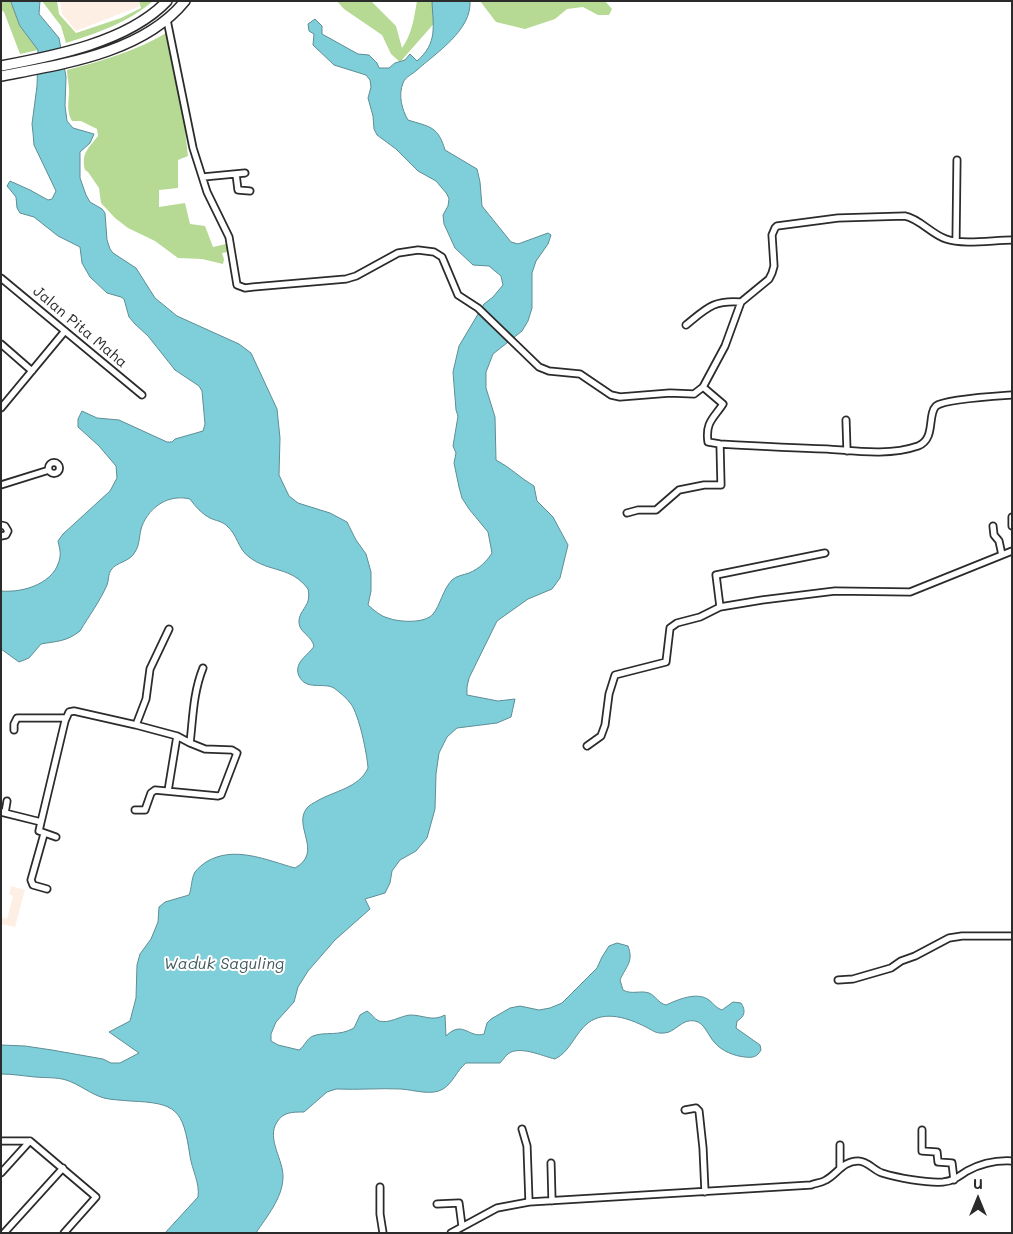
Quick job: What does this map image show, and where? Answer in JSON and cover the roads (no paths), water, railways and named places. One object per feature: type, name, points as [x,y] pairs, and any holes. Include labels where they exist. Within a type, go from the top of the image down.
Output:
[{"type":"main road","points":[[1,76],[99,54],[133,41],[170,18],[185,1]]},
{"type":"main road","points":[[1,66],[80,48],[118,34],[137,24],[165,3],[170,18]]},
{"type":"street","points":[[170,18],[193,148],[214,207],[229,237],[237,285],[240,287],[253,287],[346,279],[356,276],[398,253],[426,250],[442,257],[458,295],[478,308],[536,365],[549,372],[580,374],[605,392],[620,397],[670,393],[694,394],[703,387],[725,346],[741,302],[770,276],[774,266],[772,235],[774,228],[782,225],[838,218],[905,216],[915,220],[937,235],[956,241],[1012,240]]},
{"type":"street","points":[[956,241],[957,160]]},
{"type":"street","points":[[236,174],[238,190],[250,192]]},
{"type":"street","points":[[203,177],[245,174]]},
{"type":"street","name":"Jalan Pita Maha","points":[[1,278],[142,395]]},
{"type":"street","points":[[686,325],[711,306],[726,301],[741,302]]},
{"type":"street","points":[[2,405],[66,332]]},
{"type":"street","points":[[1,344],[32,371]]},
{"type":"street","points":[[703,387],[723,402],[723,405],[711,418],[707,434],[708,442],[881,452],[922,444],[930,432],[937,405],[955,401],[1012,395]]},
{"type":"street","points":[[846,420],[847,451]]},
{"type":"street","points":[[627,513],[638,510],[656,510],[679,490],[704,485],[721,485],[720,444]]},
{"type":"street","points":[[1,484],[49,470]]},
{"type":"street","points":[[1012,517],[1012,526]]},
{"type":"street","points":[[1,526],[5,526],[8,530],[6,535],[1,536]]},
{"type":"street","points":[[993,526],[994,535],[999,541],[1002,555]]},
{"type":"street","points":[[587,746],[601,736],[605,725],[609,694],[615,675],[666,662],[670,628],[677,623],[720,607],[762,600],[835,591],[910,592],[1012,551]]},
{"type":"street","points":[[720,607],[716,575],[825,552]]},
{"type":"street","points":[[136,725],[146,699],[150,669],[169,629]]},
{"type":"street","points":[[190,743],[197,684],[203,668]]},
{"type":"street","points":[[56,837],[39,831],[69,712],[74,711],[177,736],[205,749],[232,750],[237,752],[223,790],[218,796],[152,791],[145,810],[135,810]]},
{"type":"street","points":[[14,730],[17,718],[66,718]]},
{"type":"street","points":[[168,791],[177,736]]},
{"type":"street","points":[[7,801],[3,813],[41,822]]},
{"type":"street","points":[[44,834],[31,880],[33,885],[46,889]]},
{"type":"street","points":[[838,980],[853,979],[891,968],[901,961],[915,956],[949,938],[962,936],[1012,936]]},
{"type":"street","points":[[686,1110],[696,1108],[699,1111],[703,1148],[704,1192]]},
{"type":"street","points":[[522,1129],[527,1146],[529,1202]]},
{"type":"street","points":[[922,1130],[922,1150],[938,1152],[939,1162],[952,1163],[954,1180]]},
{"type":"street","points":[[1,1174],[30,1141]]},
{"type":"street","points":[[1,1142],[30,1141],[96,1197],[64,1233]]},
{"type":"street","points":[[840,1144],[840,1168]]},
{"type":"street","points":[[450,1233],[497,1208],[529,1202],[811,1185],[826,1180],[840,1168],[851,1162],[862,1161],[881,1172],[898,1177],[942,1182],[954,1180],[982,1164],[996,1160],[1012,1161]]},
{"type":"street","points":[[551,1163],[552,1201]]},
{"type":"street","points":[[4,1233],[63,1168]]},
{"type":"street","points":[[380,1187],[380,1214],[383,1233]]},
{"type":"street","points":[[437,1204],[459,1203],[462,1226]]},
{"type":"water","name":"Waduk Saguling","points":[[11,1],[40,1],[39,14],[59,38],[66,77],[65,106],[67,121],[73,128],[94,134],[90,143],[80,152],[80,178],[90,202],[105,213],[107,240],[110,249],[136,268],[155,298],[177,316],[239,344],[251,353],[277,409],[280,438],[279,475],[289,496],[298,503],[330,513],[347,522],[366,554],[371,572],[371,591],[368,605],[385,617],[418,621],[429,617],[435,611],[452,580],[476,569],[492,553],[488,532],[469,509],[462,498],[459,487],[454,463],[456,453],[453,446],[458,416],[453,372],[459,346],[484,304],[503,285],[501,276],[489,266],[473,265],[455,248],[444,224],[443,215],[448,206],[449,199],[447,194],[436,181],[418,171],[396,149],[377,135],[368,98],[371,87],[370,80],[366,75],[334,65],[313,45],[314,34],[309,31],[308,24],[315,19],[322,26],[322,34],[358,54],[369,55],[379,68],[389,68],[395,63],[405,60],[410,54],[417,61],[428,48],[433,34],[432,1],[470,1],[469,12],[459,31],[443,48],[404,81],[401,102],[404,112],[408,120],[428,126],[436,132],[445,150],[477,169],[482,206],[511,242],[518,244],[548,233],[551,235],[548,244],[536,261],[532,273],[532,308],[528,321],[522,331],[493,354],[486,372],[486,388],[495,417],[496,460],[534,486],[537,501],[553,517],[568,545],[560,578],[552,589],[528,599],[497,621],[469,678],[467,695],[498,701],[515,699],[511,717],[497,723],[457,728],[447,737],[439,753],[435,809],[427,838],[416,851],[400,860],[392,871],[390,883],[385,893],[365,899],[370,909],[335,940],[308,971],[298,987],[294,1002],[276,1022],[271,1034],[271,1041],[278,1045],[299,1050],[313,1036],[343,1032],[354,1028],[360,1015],[367,1011],[377,1020],[383,1022],[410,1015],[436,1018],[445,1015],[446,1036],[457,1029],[479,1035],[484,1034],[487,1023],[491,1019],[510,1008],[520,1006],[539,1010],[562,1003],[597,968],[609,946],[617,943],[628,946],[630,951],[630,960],[620,980],[623,990],[649,993],[666,1005],[693,996],[704,997],[722,1010],[733,1002],[741,1003],[744,1013],[737,1021],[736,1028],[760,1045],[761,1050],[756,1056],[741,1056],[725,1051],[715,1043],[701,1024],[695,1021],[682,1023],[672,1031],[661,1033],[654,1032],[624,1018],[609,1016],[595,1019],[588,1023],[565,1052],[555,1059],[531,1052],[518,1051],[508,1054],[500,1063],[466,1063],[450,1083],[439,1091],[336,1089],[327,1092],[304,1112],[285,1114],[277,1122],[273,1135],[283,1171],[282,1186],[273,1207],[256,1233],[165,1233],[198,1197],[197,1182],[184,1128],[180,1118],[168,1107],[146,1102],[104,1098],[62,1079],[1,1074],[1,1045],[52,1050],[103,1059],[111,1063],[120,1063],[139,1053],[109,1032],[130,1021],[136,998],[137,965],[140,954],[151,939],[158,922],[159,907],[165,902],[189,895],[195,872],[206,862],[217,857],[239,854],[295,868],[303,862],[307,854],[308,847],[303,815],[307,808],[352,785],[364,775],[368,768],[360,725],[349,702],[334,688],[310,685],[302,681],[299,676],[298,667],[300,663],[314,646],[311,639],[301,629],[299,623],[308,601],[308,589],[295,577],[265,566],[245,554],[230,529],[223,523],[204,514],[190,499],[175,498],[155,507],[145,519],[135,552],[130,558],[113,567],[109,573],[108,583],[98,603],[80,631],[75,635],[66,639],[41,644],[29,658],[19,662],[1,649],[1,591],[29,588],[46,580],[57,566],[60,557],[58,541],[63,534],[110,491],[117,478],[116,466],[99,446],[78,427],[78,419],[82,411],[97,418],[119,420],[167,442],[203,431],[205,424],[202,391],[199,386],[175,370],[148,336],[135,324],[129,317],[124,299],[107,293],[90,277],[82,263],[80,247],[58,236],[34,217],[20,213],[17,208],[16,197],[7,186],[10,181],[48,200],[52,199],[56,191],[34,145],[32,124],[37,86],[38,50],[20,26]]}]
